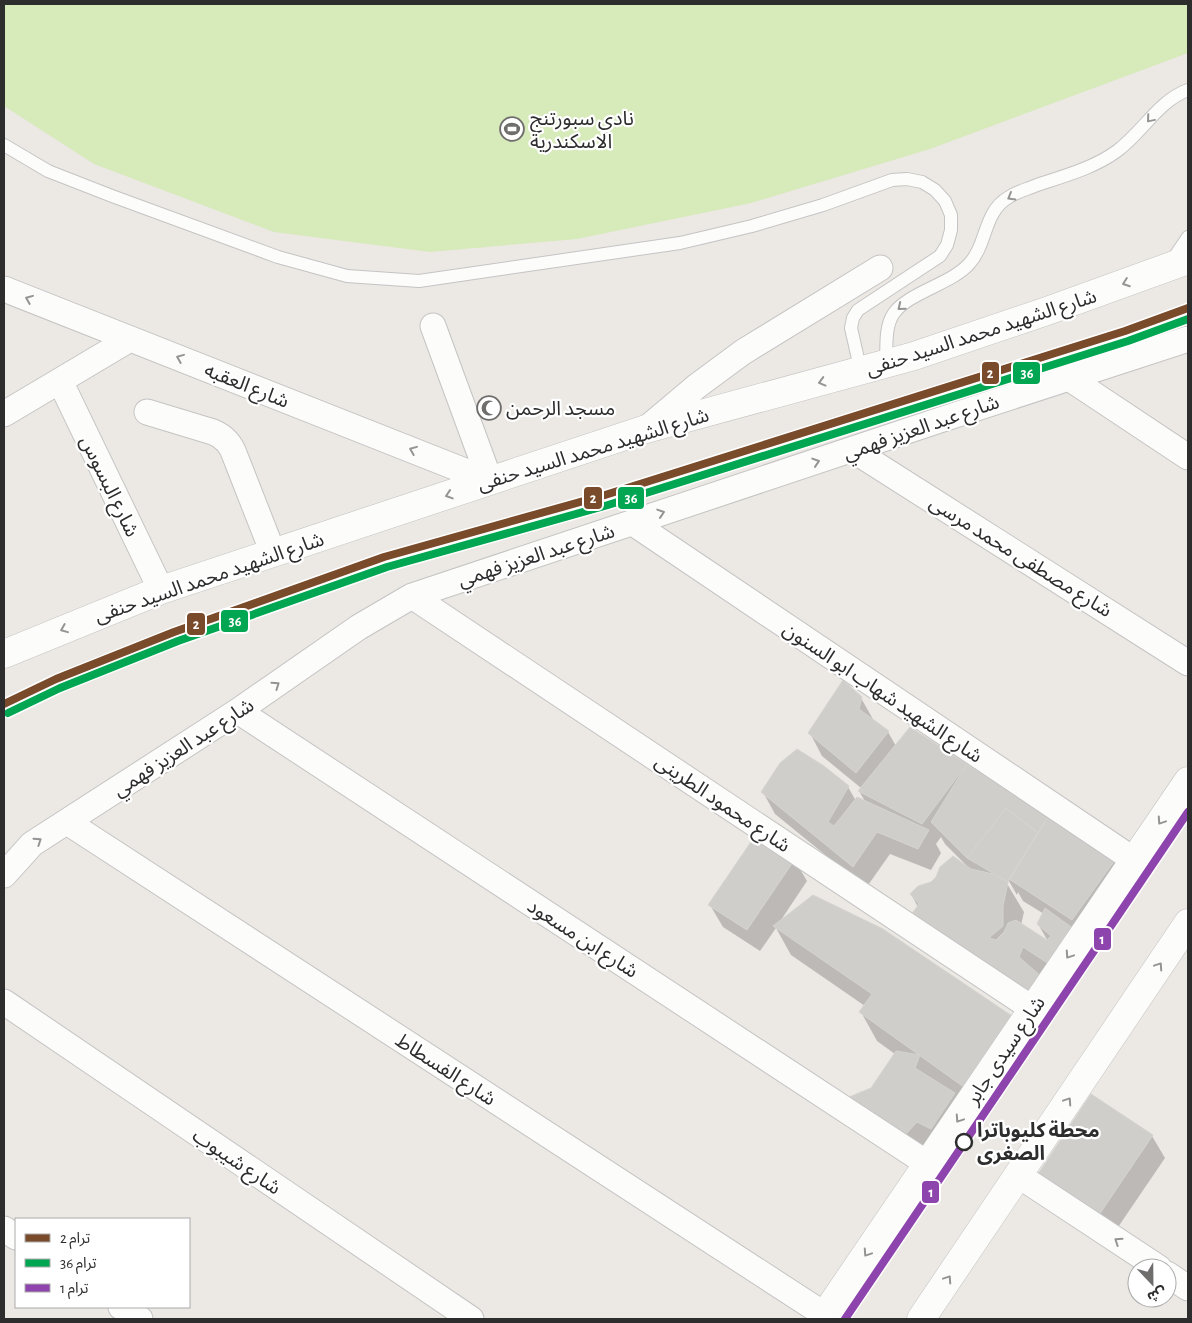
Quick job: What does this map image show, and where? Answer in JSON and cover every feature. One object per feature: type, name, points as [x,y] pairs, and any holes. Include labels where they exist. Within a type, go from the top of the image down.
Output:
[{"type":"street","name":"شارع الشهيد محمد السيد حنفى","points":[[6,647],[160,590],[646,429],[886,365],[1047,311],[1177,264]]},
{"type":"street","points":[[646,429],[697,386],[743,352],[880,268]]},
{"type":"street","name":"شارع العقبه","points":[[4,289],[490,481]]},
{"type":"street","points":[[433,326],[490,481]]},
{"type":"street","points":[[4,414],[130,339]]},
{"type":"street","name":"شارع عبد العزيز فهمي","points":[[4,875],[32,844],[238,711],[359,627],[412,596],[1188,339]]},
{"type":"street","points":[[1069,378],[1188,457]]},
{"type":"street","name":"شارع البسوس","points":[[60,381],[160,590]]},
{"type":"street","points":[[147,412],[213,432],[227,441],[236,456],[273,553]]},
{"type":"street","name":"شارع مصطفى محمد مرسى","points":[[853,450],[1188,663]]},
{"type":"street","name":"شارع الشهيد شهاب ابو السنون","points":[[633,522],[1134,860]]},
{"type":"street","name":"شارع محمود الطرينى","points":[[412,596],[1033,1009]]},
{"type":"street","name":"شارع ابن مسعود","points":[[238,711],[928,1164]]},
{"type":"street","name":"شارع سيدى جابر","points":[[824,1317],[1188,780]]},
{"type":"street","name":"شارع الفسطاط","points":[[67,822],[824,1317]]},
{"type":"street","points":[[921,1319],[1188,923]]},
{"type":"street","name":"شارع شيبوب","points":[[4,1002],[471,1319]]},
{"type":"street","points":[[1018,1175],[1143,1258]]},
{"type":"street","points":[[4,1229],[15,1236]]},
{"type":"street","points":[[1177,1281],[1188,1288]]},
{"type":"street","points":[[124,1308],[140,1319]]},
{"type":"lane","points":[[886,365],[888,328],[894,313],[906,302],[968,265],[976,255],[990,217],[998,205],[1009,196],[1100,162],[1132,139],[1160,107],[1178,94],[1188,90]]},
{"type":"lane","points":[[4,145],[48,171],[278,257],[348,276],[419,281],[680,243],[823,205],[892,180],[907,179],[922,182],[935,190],[945,201],[951,215],[951,230],[947,245],[940,256],[858,310],[853,318],[851,328],[861,372]]},
{"type":"lane","points":[[1177,264],[1182,247],[1188,237]]},
{"type":"green space","name":"نادي سبورتنج الاسكندرية","points":[[4,4],[1188,4],[1188,53],[930,149],[751,203],[577,239],[430,252],[274,232],[94,164],[4,106]]},
{"type":"building","points":[[843,680],[862,697],[859,709],[889,731],[856,773],[808,733]]},
{"type":"building","points":[[910,727],[967,764],[922,824],[858,791]]},
{"type":"building","points":[[797,749],[824,766],[849,786],[828,822],[834,826],[857,797],[929,830],[918,849],[877,832],[853,867],[761,792],[780,763]]},
{"type":"building","points":[[967,764],[1049,815],[1038,833],[1006,808],[967,858],[931,822]]},
{"type":"building","points":[[1006,808],[1038,833],[1008,882],[967,858]]},
{"type":"building","points":[[1049,815],[1115,860],[1072,920],[1009,879]]},
{"type":"building","points":[[757,833],[795,859],[747,930],[708,905]]},
{"type":"building","points":[[953,856],[971,869],[993,874],[1008,882],[1003,906],[1003,926],[989,938],[996,940],[1004,932],[1008,923],[1016,920],[1047,940],[1051,936],[1037,924],[1045,908],[1074,929],[1049,964],[1023,947],[1019,957],[1043,978],[1024,999],[908,919],[919,904],[910,894],[918,886],[931,882],[936,877],[940,867]]},
{"type":"building","points":[[813,895],[883,929],[1015,1018],[968,1090],[859,1012],[872,994],[773,926]]},
{"type":"building","points":[[896,1051],[920,1055],[915,1068],[955,1093],[931,1129],[917,1122],[897,1144],[849,1097],[871,1088]]},
{"type":"building","points":[[1091,1094],[1153,1135],[1099,1215],[1038,1174]]},
{"type":"tram line","name":"2","points":[[4,704],[56,679],[174,632],[384,557],[605,495],[1125,331],[1188,308]]},
{"type":"tram line","name":"36","points":[[8,713],[60,688],[178,641],[387,567],[608,505],[1128,341],[1188,319]]},
{"type":"tram line","name":"1","points":[[845,1319],[1188,812]]},
{"type":"place","name":"نادي سبورتنج الاسكندرية","points":[[512,129]]},
{"type":"place","name":"مسجد الرحمن","points":[[489,408]]},
{"type":"place","name":"محطة كليوباترا الصغرى","points":[[964,1142]]}]
